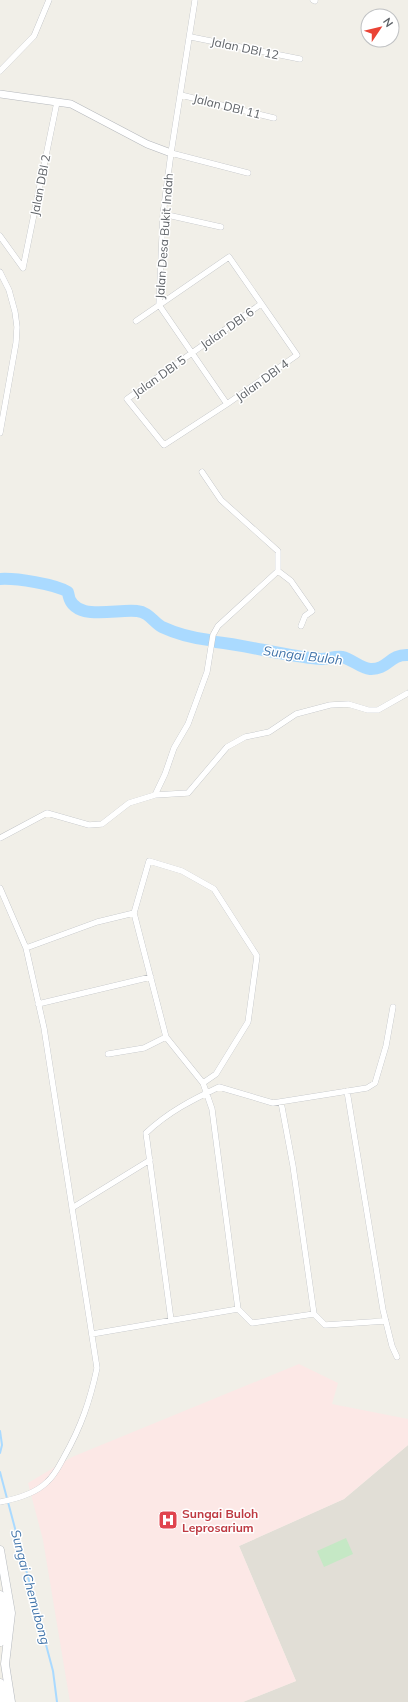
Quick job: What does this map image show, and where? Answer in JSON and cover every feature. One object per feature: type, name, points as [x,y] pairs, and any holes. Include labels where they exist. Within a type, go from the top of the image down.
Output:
[{"type":"main road","points":[[0,1550],[11,1613],[2,1664],[11,1702]]},
{"type":"main road","points":[[0,1595],[3,1613],[0,1642]]},
{"type":"main road","points":[[0,1683],[3,1702]]},
{"type":"street","points":[[0,71],[34,36],[49,0]]},
{"type":"street","name":"Jalan Desa Bukit Indah","points":[[195,0],[191,37],[180,95],[163,214],[159,305],[227,404]]},
{"type":"street","name":"Jalan DBI 12","points":[[191,37],[300,59]]},
{"type":"street","points":[[0,94],[71,104],[147,144],[171,153],[248,173]]},
{"type":"street","name":"Jalan DBI 11","points":[[180,95],[274,118]]},
{"type":"street","name":"Jalan DBI 2","points":[[0,236],[23,268],[57,102]]},
{"type":"street","points":[[163,214],[221,227]]},
{"type":"street","points":[[136,321],[229,257],[262,304]]},
{"type":"street","points":[[0,272],[9,290],[15,312],[17,327],[16,342],[0,433]]},
{"type":"street","name":"Jalan DBI 6","points":[[192,353],[262,304]]},
{"type":"street","name":"Jalan DBI 4","points":[[127,399],[164,446],[297,355],[262,304]]},
{"type":"street","name":"Jalan DBI 5","points":[[127,399],[192,353]]},
{"type":"street","points":[[155,795],[165,774],[174,748],[188,724],[207,672],[213,635],[218,626],[278,571],[278,551],[221,500],[202,472]]},
{"type":"street","points":[[278,571],[291,581],[312,611],[305,616],[301,626]]},
{"type":"street","points":[[0,838],[47,813],[89,825],[102,824],[129,803],[155,795],[188,793],[227,747],[245,737],[269,732],[296,714],[330,705],[348,704],[368,710],[378,710],[408,694]]},
{"type":"street","points":[[203,1083],[216,1074],[248,1022],[257,956],[214,889],[182,871],[149,861],[134,913],[166,1037],[203,1083],[212,1109],[238,1309],[252,1322],[314,1314]]},
{"type":"street","points":[[0,888],[26,948],[44,1028],[97,1368],[90,1398],[78,1432],[52,1477],[42,1486],[17,1499],[0,1502]]},
{"type":"street","points":[[26,948],[97,922],[134,913]]},
{"type":"street","points":[[38,1004],[151,977]]},
{"type":"street","points":[[171,1320],[146,1133],[160,1118],[220,1087],[274,1103],[367,1088],[375,1083],[386,1046],[393,1007]]},
{"type":"street","points":[[108,1054],[144,1048],[166,1037]]},
{"type":"street","points":[[347,1091],[371,1242],[386,1321],[392,1346],[397,1357]]},
{"type":"street","points":[[280,1102],[293,1166],[314,1314],[325,1325],[386,1321]]},
{"type":"street","points":[[72,1208],[150,1160]]},
{"type":"street","points":[[92,1334],[238,1309]]},
{"type":"shaded area","name":"Sungai Buloh Leprosarium","points":[[299,1364],[338,1383],[332,1404],[408,1419],[408,1445],[344,1499],[239,1546],[296,1681],[243,1702],[70,1702],[43,1540],[28,1483],[72,1457]]},
{"type":"shaded area","points":[[408,1445],[408,1702],[243,1702],[296,1681],[239,1546],[344,1499]]},
{"type":"green space","points":[[346,1538],[353,1554],[324,1567],[317,1551]]},
{"type":"waterway","name":"Sungai Buloh","points":[[0,579],[16,579],[54,586],[68,592],[71,602],[77,608],[96,612],[137,611],[145,613],[162,627],[185,635],[209,640]]},
{"type":"waterway","name":"Sungai Buloh","points":[[216,642],[312,658],[321,659],[342,657],[370,669],[376,669],[385,665],[392,659],[402,655],[408,655]]},
{"type":"waterway","name":"Sungai Chemubong","points":[[0,1431],[2,1445],[0,1453]]},
{"type":"waterway","name":"Sungai Chemubong","points":[[0,1472],[53,1671],[57,1702]]},
{"type":"place","name":"Sungai Buloh Leprosarium","points":[[168,1520]]}]
